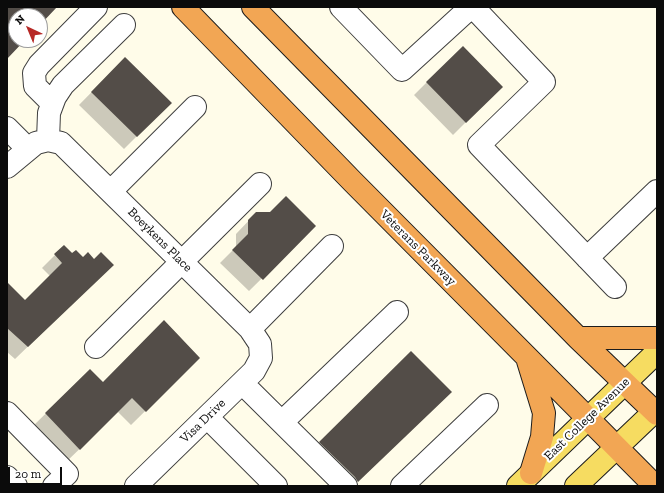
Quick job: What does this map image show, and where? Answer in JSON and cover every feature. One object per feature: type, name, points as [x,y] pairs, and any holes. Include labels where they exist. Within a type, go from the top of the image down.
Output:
[{"type":"highway","name":"Veterans Parkway","points":[[183,7],[353,182],[655,486]]},
{"type":"highway","points":[[253,7],[578,338],[656,412]]},
{"type":"highway","points":[[578,338],[657,338]]},
{"type":"highway","points":[[524,480],[542,438],[544,412],[527,358]]},
{"type":"main road","name":"East College Avenue","points":[[524,480],[657,352]]},
{"type":"main road","points":[[576,486],[656,412]]},
{"type":"street","points":[[52,103],[35,86],[33,81],[34,73],[38,65],[96,7]]},
{"type":"street","points":[[341,7],[402,70],[472,7],[544,82],[479,145],[615,287]]},
{"type":"street","points":[[7,167],[27,148],[36,142],[48,140],[49,113],[52,103],[63,85],[124,25]]},
{"type":"street","points":[[111,191],[195,107]]},
{"type":"street","points":[[7,128],[27,148]]},
{"type":"street","name":"Boeykens Place","points":[[48,140],[61,143],[65,146],[111,191],[250,329],[257,338],[261,351]]},
{"type":"street","points":[[96,347],[260,184]]},
{"type":"street","points":[[587,258],[657,191]]},
{"type":"street","points":[[250,329],[332,246]]},
{"type":"street","points":[[282,422],[397,312]]},
{"type":"street","name":"Visa Drive","points":[[136,486],[242,383],[259,364],[261,351]]},
{"type":"street","points":[[242,383],[346,486]]},
{"type":"street","points":[[402,486],[487,405]]},
{"type":"street","points":[[7,413],[66,474],[54,486]]},
{"type":"street","points":[[206,417],[276,486]]},
{"type":"street","points":[[7,477],[16,486]]},
{"type":"building","points":[[7,7],[57,7],[48,17],[48,8],[8,8],[8,48],[17,48],[7,59]]},
{"type":"building","points":[[463,46],[503,87],[466,123],[426,82]]},
{"type":"building","points":[[125,57],[172,103],[137,137],[91,92]]},
{"type":"building","points":[[286,196],[316,226],[263,280],[232,250],[248,234],[248,220],[256,212],[270,212]]},
{"type":"building","points":[[64,245],[72,253],[76,250],[83,257],[88,252],[94,259],[101,252],[114,265],[28,347],[7,328],[7,282],[25,300],[62,263],[54,254]]},
{"type":"building","points":[[164,320],[200,358],[146,412],[132,398],[80,450],[45,413],[90,369],[103,382]]},
{"type":"building","points":[[411,351],[452,392],[358,482],[355,477],[319,442]]}]
